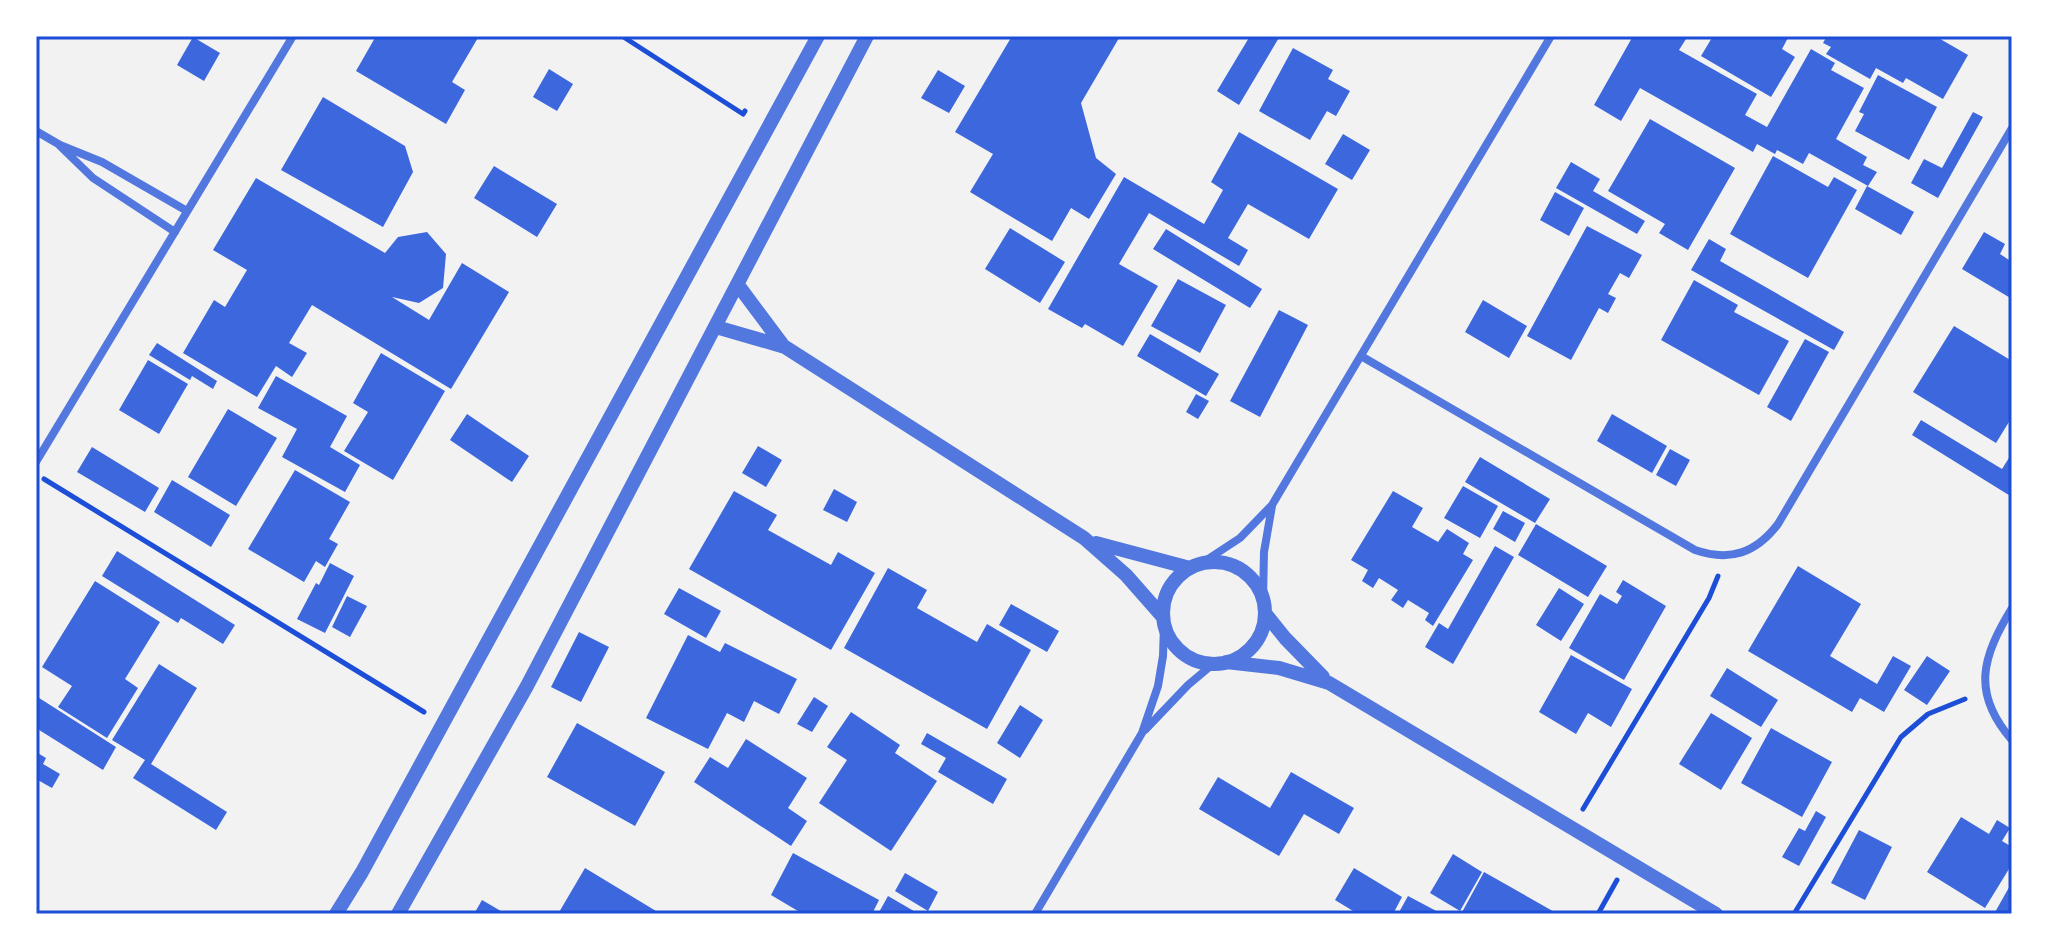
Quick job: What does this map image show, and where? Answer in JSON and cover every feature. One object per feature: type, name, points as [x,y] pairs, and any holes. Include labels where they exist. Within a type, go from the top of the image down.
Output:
[{"type":"street","points":[[36,462],[293,36]]},
{"type":"street","points":[[336,914],[362,872],[818,36]]},
{"type":"street","points":[[398,914],[527,686],[867,36]]},
{"type":"street","points":[[1035,914],[1142,733],[1158,686],[1167,594],[1172,584],[1240,538],[1272,505],[1551,36]]},
{"type":"street","points":[[1361,356],[1695,550],[1724,556],[1739,555],[1768,538],[1778,524],[2012,128]]},
{"type":"street","points":[[36,131],[60,145],[102,162],[187,211]]},
{"type":"street","points":[[60,145],[93,178],[175,232]]},
{"type":"street","points":[[738,285],[785,347]]},
{"type":"street","points":[[716,327],[785,347],[1084,538],[1126,575],[1164,621],[1178,648],[1200,662],[1279,668],[1329,683]]},
{"type":"street","points":[[1142,733],[1188,685],[1220,663],[1239,657],[1258,639],[1264,607],[1264,552],[1272,505]]},
{"type":"street","points":[[1084,538],[1109,548],[1196,566],[1215,561],[1240,569],[1251,577],[1264,607],[1306,661],[1329,683],[1716,914]]},
{"type":"street","points":[[2012,608],[1992,645],[1986,671],[1986,697],[1992,713],[2012,740]]},
{"type":"path","points":[[622,36],[743,114],[751,101]]},
{"type":"path","points":[[36,474],[442,723]]},
{"type":"path","points":[[1572,828],[1709,598],[1724,556]]},
{"type":"path","points":[[1794,914],[1901,737],[1928,714],[1947,705],[1986,697]]},
{"type":"path","points":[[1598,914],[1628,861]]},
{"type":"building","points":[[376,36],[479,36],[452,82],[465,90],[446,124],[356,71]]},
{"type":"building","points":[[1012,36],[1119,38],[1081,103],[1096,158],[1116,174],[1089,219],[1071,208],[1052,241],[970,192],[993,154],[955,132]]},
{"type":"building","points":[[1250,36],[1280,36],[1239,105],[1217,91]]},
{"type":"building","points":[[1633,36],[1681,36],[1686,39],[1679,50],[1757,94],[1745,115],[1767,127],[1811,49],[1835,63],[1831,70],[1864,88],[1836,139],[1867,157],[1863,165],[1877,172],[1868,186],[1809,153],[1803,164],[1777,150],[1775,154],[1757,144],[1753,152],[1640,88],[1621,121],[1594,105]]},
{"type":"building","points":[[1713,36],[1789,36],[1782,49],[1795,57],[1771,97],[1701,56]]},
{"type":"building","points":[[1827,36],[1935,36],[1968,55],[1943,99],[1906,78],[1903,83],[1876,68],[1870,79],[1826,54],[1831,47],[1823,43]]},
{"type":"building","points":[[193,37],[220,53],[204,81],[177,65]]},
{"type":"building","points":[[1293,48],[1333,70],[1328,79],[1350,91],[1336,116],[1327,111],[1310,140],[1259,111]]},
{"type":"building","points":[[549,69],[573,84],[557,111],[533,97]]},
{"type":"building","points":[[938,70],[965,86],[949,113],[921,98]]},
{"type":"building","points":[[1878,75],[1937,107],[1909,160],[1855,131],[1864,114],[1859,112]]},
{"type":"building","points":[[323,97],[405,146],[413,172],[383,227],[281,170]]},
{"type":"building","points":[[1973,112],[1983,117],[1938,198],[1911,183],[1924,159],[1942,168]]},
{"type":"building","points":[[1650,119],[1735,168],[1688,250],[1659,233],[1665,224],[1608,191]]},
{"type":"building","points":[[1239,132],[1338,189],[1309,239],[1248,204],[1228,238],[1248,250],[1239,266],[1149,213],[1119,264],[1158,286],[1123,346],[1085,324],[1082,328],[1048,309],[1124,177],[1204,224],[1223,190],[1211,182]]},
{"type":"building","points":[[1343,134],[1370,150],[1352,180],[1325,164]]},
{"type":"building","points":[[1773,156],[1828,187],[1834,177],[1857,190],[1808,278],[1730,234]]},
{"type":"building","points":[[1571,162],[1600,179],[1593,191],[1645,221],[1637,234],[1556,188]]},
{"type":"building","points":[[494,166],[557,204],[537,237],[474,198]]},
{"type":"building","points":[[256,178],[385,253],[398,237],[427,232],[446,254],[443,288],[419,303],[392,297],[429,320],[462,263],[509,292],[451,389],[312,305],[289,343],[307,353],[292,377],[276,366],[257,397],[183,353],[214,300],[225,307],[247,270],[213,250]]},
{"type":"building","points":[[1867,186],[1914,212],[1901,235],[1855,209]]},
{"type":"building","points":[[1555,192],[1584,208],[1569,236],[1540,220]]},
{"type":"building","points":[[1587,226],[1642,255],[1629,278],[1620,273],[1608,294],[1616,298],[1608,313],[1599,308],[1571,360],[1527,336]]},
{"type":"building","points":[[1010,228],[1065,262],[1040,303],[985,269]]},
{"type":"building","points":[[1166,229],[1262,289],[1250,308],[1153,249]]},
{"type":"building","points":[[1984,232],[2005,244],[2000,254],[2012,262],[2012,299],[1962,269]]},
{"type":"building","points":[[1709,239],[1726,249],[1720,261],[1844,332],[1834,350],[1691,270]]},
{"type":"building","points":[[1178,279],[1226,305],[1200,353],[1151,326]]},
{"type":"building","points":[[1694,280],[1738,305],[1734,312],[1789,341],[1759,395],[1661,340]]},
{"type":"building","points":[[1483,300],[1527,326],[1509,358],[1465,332]]},
{"type":"building","points":[[1279,310],[1308,325],[1260,417],[1230,401]]},
{"type":"building","points":[[1954,326],[2012,361],[2012,417],[1996,443],[1913,392]]},
{"type":"building","points":[[1150,334],[1219,374],[1206,396],[1137,356]]},
{"type":"building","points":[[1805,339],[1829,352],[1791,421],[1767,407]]},
{"type":"building","points":[[157,343],[217,381],[213,389],[192,376],[190,380],[149,355]]},
{"type":"building","points":[[381,353],[445,391],[393,480],[344,451],[368,412],[353,403]]},
{"type":"building","points":[[148,360],[188,384],[159,434],[119,410]]},
{"type":"building","points":[[276,376],[347,416],[330,447],[360,465],[345,492],[282,457],[297,429],[258,408]]},
{"type":"building","points":[[1196,394],[1209,401],[1198,419],[1186,412]]},
{"type":"building","points":[[228,409],[277,438],[236,506],[188,477]]},
{"type":"building","points":[[467,414],[529,456],[512,482],[450,440]]},
{"type":"building","points":[[1612,414],[1667,446],[1652,473],[1597,441]]},
{"type":"building","points":[[1921,420],[2002,469],[2012,453],[2012,497],[1912,435]]},
{"type":"building","points":[[758,446],[782,460],[766,487],[742,473]]},
{"type":"building","points":[[92,447],[159,488],[145,512],[77,472]]},
{"type":"building","points":[[1670,449],[1690,460],[1676,486],[1656,475]]},
{"type":"building","points":[[1480,457],[1550,499],[1535,523],[1465,482]]},
{"type":"building","points":[[295,470],[350,502],[329,539],[338,544],[325,567],[316,561],[304,582],[248,549]]},
{"type":"building","points":[[172,480],[230,515],[211,547],[154,512]]},
{"type":"building","points":[[1463,486],[1498,506],[1480,538],[1444,518]]},
{"type":"building","points":[[834,489],[857,502],[847,522],[823,510]]},
{"type":"building","points":[[734,491],[777,515],[768,530],[831,565],[838,552],[875,573],[831,650],[689,569]]},
{"type":"building","points":[[1393,491],[1423,508],[1412,527],[1438,542],[1447,529],[1469,543],[1463,554],[1473,560],[1433,626],[1425,620],[1429,613],[1408,600],[1403,608],[1391,600],[1398,590],[1379,578],[1373,588],[1362,581],[1368,570],[1351,560]]},
{"type":"building","points":[[1503,511],[1525,523],[1515,542],[1493,529]]},
{"type":"building","points":[[1536,524],[1607,566],[1588,597],[1518,555]]},
{"type":"building","points":[[1495,546],[1514,557],[1453,664],[1425,647],[1439,623],[1448,629]]},
{"type":"building","points":[[117,551],[235,625],[223,644],[181,618],[178,623],[102,576]]},
{"type":"building","points":[[330,563],[354,576],[325,633],[297,619]]},
{"type":"building","points":[[1798,566],[1861,604],[1830,656],[1877,684],[1893,656],[1911,666],[1884,712],[1860,698],[1852,712],[1748,651]]},
{"type":"building","points":[[888,568],[927,590],[917,608],[977,642],[987,624],[1031,650],[987,729],[844,648]]},
{"type":"building","points":[[1623,580],[1666,606],[1624,680],[1569,648],[1600,594],[1617,604],[1622,596],[1616,592]]},
{"type":"building","points":[[95,581],[160,622],[125,679],[138,688],[107,738],[58,707],[72,686],[42,667]]},
{"type":"building","points":[[679,588],[721,611],[706,638],[664,614]]},
{"type":"building","points":[[1559,588],[1584,604],[1561,641],[1536,625]]},
{"type":"building","points":[[347,596],[367,606],[350,637],[332,627]]},
{"type":"building","points":[[1011,604],[1059,631],[1047,652],[999,625]]},
{"type":"building","points":[[579,632],[609,647],[581,702],[551,687]]},
{"type":"building","points":[[688,635],[720,652],[725,643],[797,679],[779,714],[754,701],[744,722],[727,713],[708,749],[646,718]]},
{"type":"building","points":[[1571,655],[1632,689],[1611,727],[1588,713],[1576,734],[1539,712]]},
{"type":"building","points":[[1927,656],[1950,671],[1927,705],[1904,690]]},
{"type":"building","points":[[159,664],[197,688],[151,764],[227,812],[216,830],[133,778],[145,760],[112,740]]},
{"type":"building","points":[[1727,668],[1778,700],[1761,727],[1710,696]]},
{"type":"building","points":[[36,696],[116,747],[103,770],[36,728]]},
{"type":"building","points":[[814,697],[828,706],[812,732],[797,724]]},
{"type":"building","points":[[1020,705],[1043,720],[1020,758],[997,743]]},
{"type":"building","points":[[851,712],[900,745],[895,753],[937,781],[891,851],[819,803],[847,760],[827,747]]},
{"type":"building","points":[[1711,713],[1752,738],[1721,790],[1679,764]]},
{"type":"building","points":[[577,723],[665,772],[635,826],[547,777]]},
{"type":"building","points":[[1771,728],[1832,762],[1802,817],[1741,783]]},
{"type":"building","points":[[927,733],[1007,779],[993,804],[938,772],[946,758],[921,744]]},
{"type":"building","points":[[746,739],[807,778],[788,808],[807,821],[791,846],[694,782],[710,757],[728,768]]},
{"type":"building","points":[[36,752],[46,758],[43,764],[60,774],[52,788],[36,779]]},
{"type":"building","points":[[1291,772],[1354,808],[1339,834],[1304,814],[1279,856],[1199,809],[1218,777],[1270,808]]},
{"type":"building","points":[[1816,811],[1826,817],[1799,866],[1782,857],[1799,828],[1805,831]]},
{"type":"building","points":[[1961,817],[1989,834],[1997,820],[2010,828],[2002,841],[2012,847],[2012,864],[1985,908],[1927,872]]},
{"type":"building","points":[[1859,830],[1892,847],[1865,900],[1831,883]]},
{"type":"building","points":[[793,853],[879,900],[872,914],[803,914],[771,895]]},
{"type":"building","points":[[1453,854],[1482,872],[1460,911],[1430,893]]},
{"type":"building","points":[[585,868],[656,911],[654,914],[558,914]]},
{"type":"building","points":[[1354,868],[1402,897],[1393,914],[1358,914],[1335,900]]},
{"type":"building","points":[[1484,872],[1558,914],[1461,914]]},
{"type":"building","points":[[905,873],[938,892],[928,911],[895,891]]},
{"type":"building","points":[[2012,882],[2012,914],[1994,914]]},
{"type":"building","points":[[888,896],[919,914],[878,914]]},
{"type":"building","points":[[1408,896],[1442,914],[1398,914]]},
{"type":"building","points":[[482,900],[506,914],[474,914]]}]
